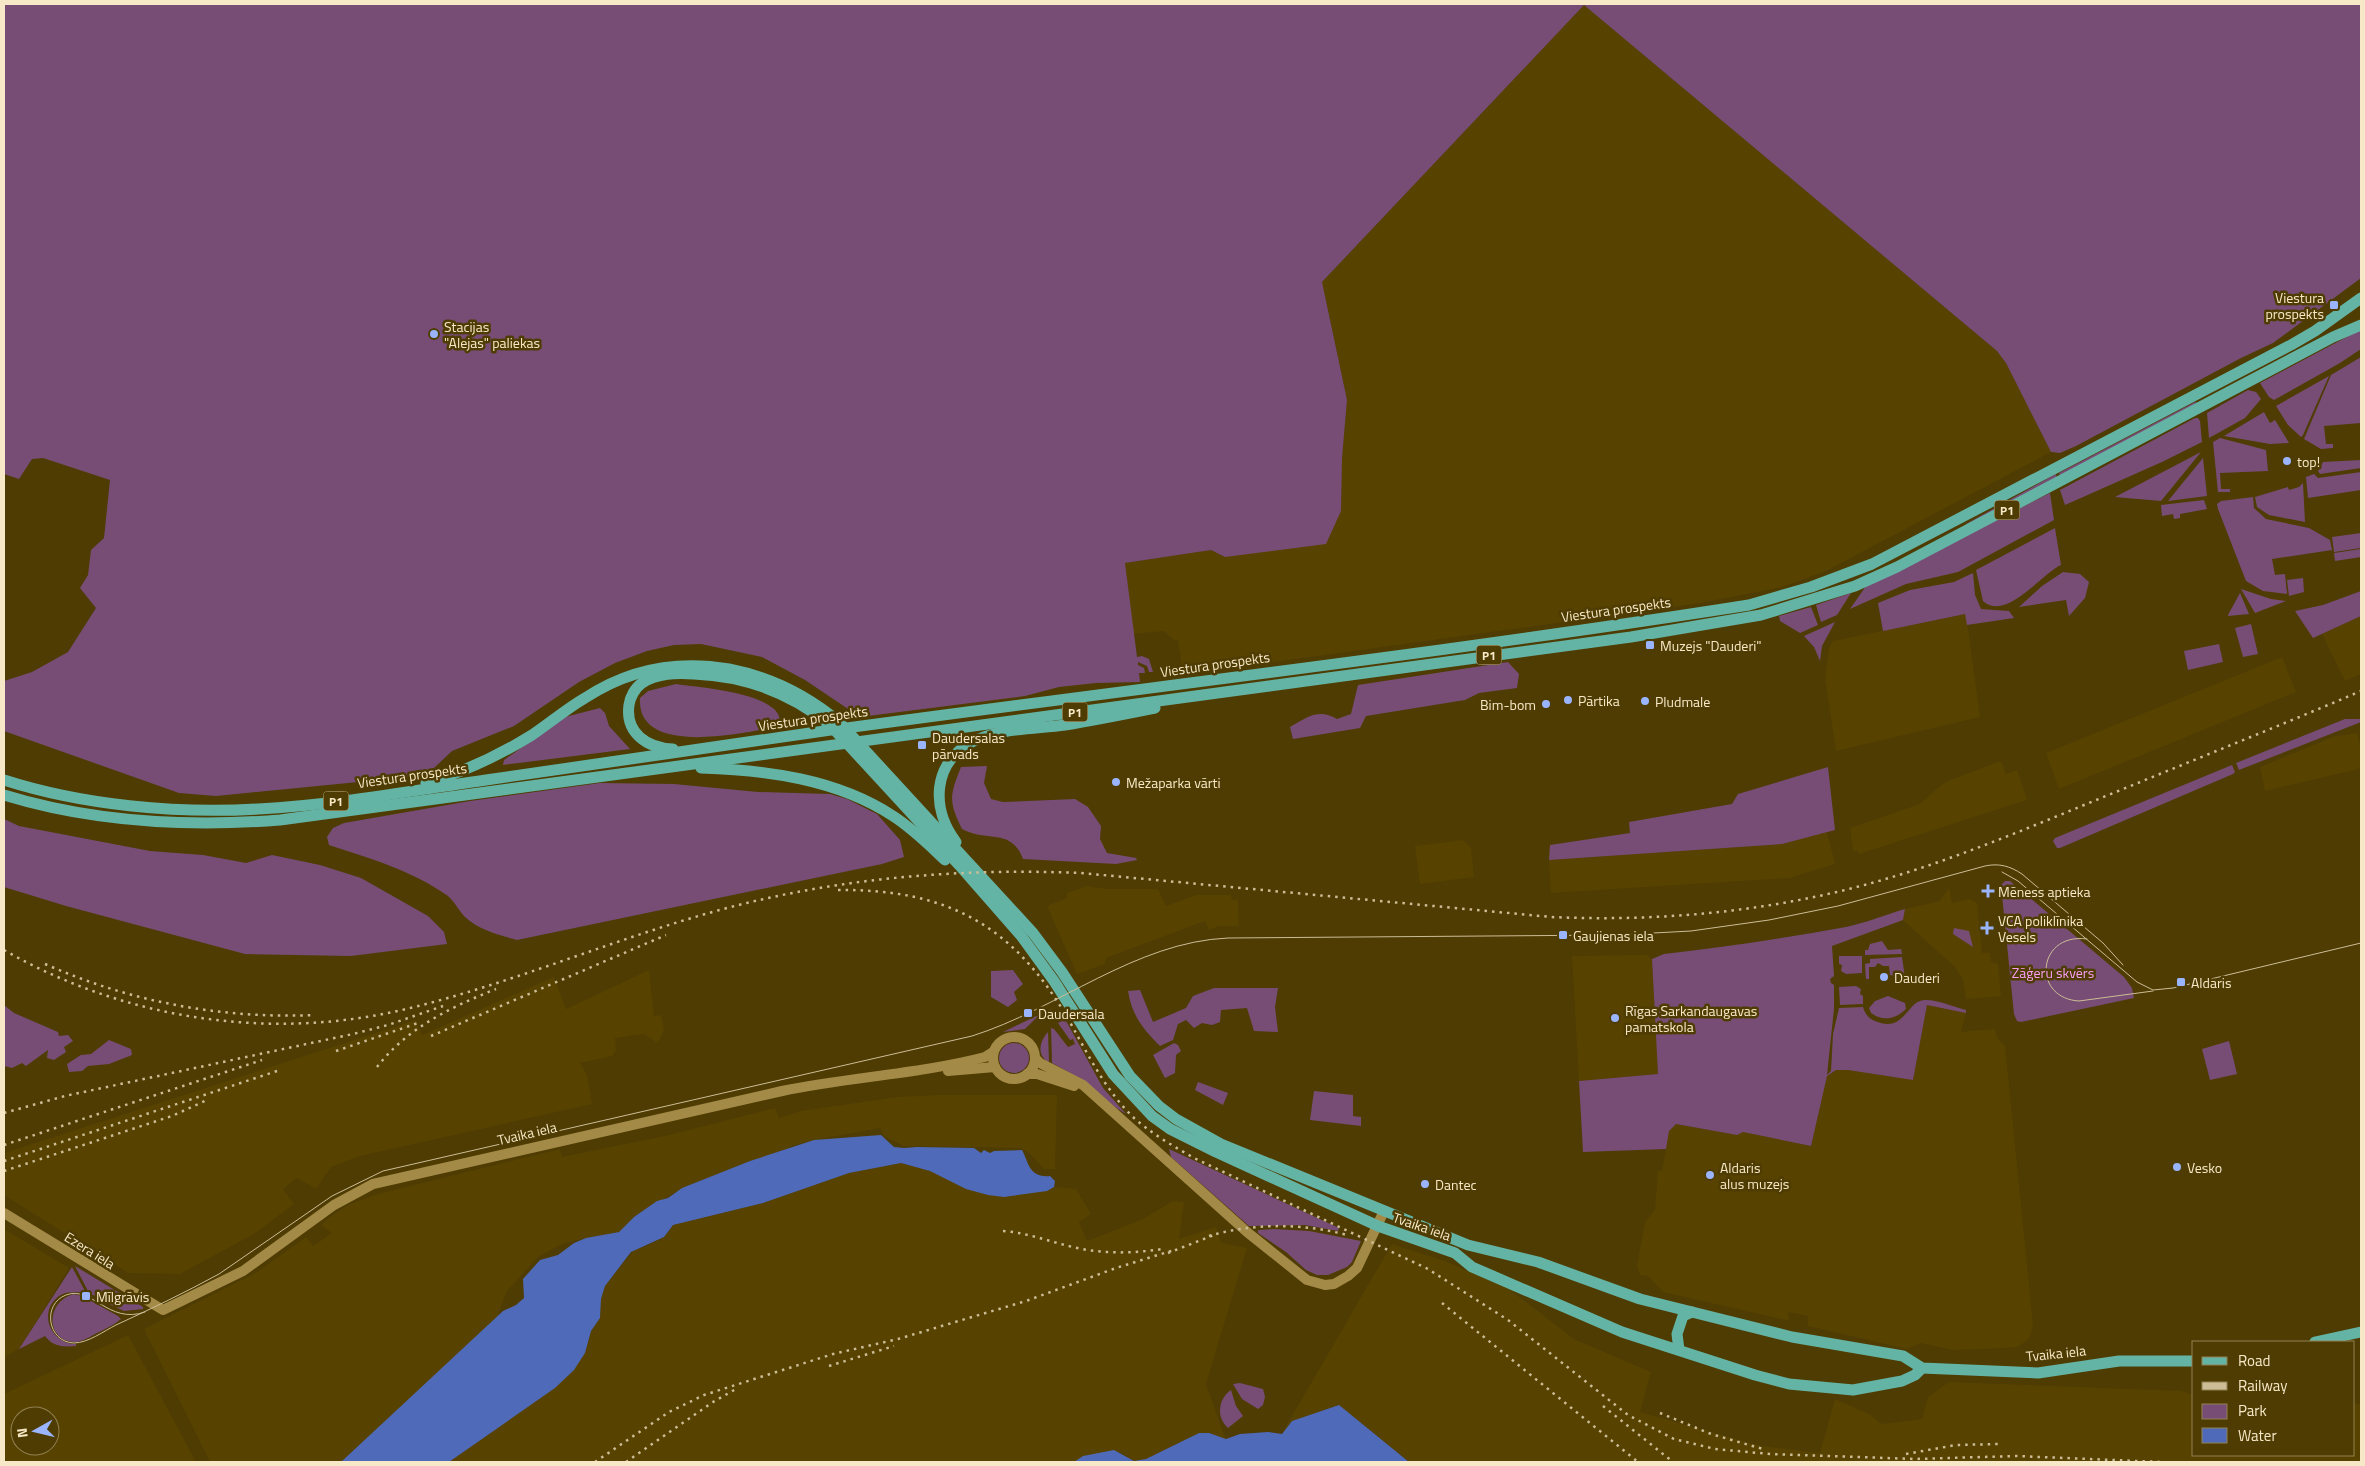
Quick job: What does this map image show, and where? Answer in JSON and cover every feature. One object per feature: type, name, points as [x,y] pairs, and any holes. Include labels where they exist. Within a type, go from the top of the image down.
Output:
[{"type":"main road","name":"Viestura prospekts","points":[[4,780],[51,793],[89,800],[178,808],[260,809],[384,794],[690,750],[1661,619],[1748,605],[1812,587],[1851,573],[1955,522],[2315,331],[2361,298]]},
{"type":"main road","points":[[2333,337],[2361,317]]},
{"type":"main road","name":"Viestura prospekts","points":[[4,795],[49,806],[118,818],[177,823],[233,823],[313,816],[1662,632],[1762,615],[1855,586],[1961,534],[2333,337],[2361,325]]},
{"type":"main road","points":[[2198,394],[2202,407]]},
{"type":"main road","points":[[1955,522],[1961,534]]},
{"type":"main road","points":[[1661,619],[1662,632]]},
{"type":"main road","points":[[384,794],[448,776],[484,762],[534,734],[586,697],[626,677],[659,667],[721,668],[770,680],[822,708],[840,723],[948,843],[964,857]]},
{"type":"main road","points":[[690,750],[655,746],[634,732],[628,716],[629,702],[641,684],[660,675],[690,669],[743,680],[776,692],[812,710],[830,725],[959,865],[1033,951],[1113,1074],[1147,1111],[1170,1129],[1378,1226]]},
{"type":"main road","points":[[964,857],[940,814],[938,798],[940,781],[947,764],[957,752],[973,742],[998,734],[1118,716],[1170,705],[1185,697]]},
{"type":"main road","points":[[801,735],[796,738],[796,743],[803,749]]},
{"type":"main road","points":[[652,769],[732,769],[797,778],[847,794],[893,816],[971,881]]},
{"type":"main road","name":"Tvaika iela","points":[[964,857],[1047,950],[1130,1076],[1159,1106],[1176,1119],[1221,1144],[1325,1188],[1468,1245],[1538,1262],[1640,1299],[1792,1337],[1903,1356],[1922,1368],[2038,1373],[2119,1361],[2192,1361]]},
{"type":"main road","name":"Tvaika iela","points":[[1378,1226],[1455,1254],[1472,1266],[1622,1332],[1788,1384],[1852,1390],[1902,1381],[1915,1375],[1922,1368]]},
{"type":"main road","points":[[1679,1350],[1677,1334],[1683,1316],[1692,1312]]},
{"type":"main road","points":[[2320,1341],[2361,1332]]},
{"type":"street","name":"Tvaika iela","points":[[163,1310],[243,1271],[334,1205],[373,1184],[819,1083],[870,1075],[930,1070],[986,1057],[993,1052],[1000,1042],[1015,1037],[1030,1044],[1035,1058],[1040,1063],[1074,1079],[1247,1232],[1307,1280],[1325,1285],[1334,1284],[1348,1276],[1357,1268],[1378,1226]]},
{"type":"street","points":[[993,1052],[995,1067]]},
{"type":"street","points":[[1027,1074],[1034,1065],[1035,1058]]},
{"type":"street","name":"Tvaika iela","points":[[930,1070],[995,1067],[1000,1075],[1013,1079],[1027,1074],[1037,1074],[1055,1078],[1088,1091]]},
{"type":"street","points":[[1378,1226],[1384,1211]]},
{"type":"street","name":"Ezera iela","points":[[4,1213],[163,1310]]},
{"type":"shaded area","points":[[1584,5],[1997,351],[2006,363],[2051,452],[1826,571],[1782,587],[1695,604],[1193,673],[1182,667],[1178,640],[1174,640],[1164,631],[1133,634],[1125,563],[1211,550],[1225,557],[1341,511],[1342,458],[1347,400],[1322,282]]},
{"type":"shaded area","points":[[1966,614],[1980,717],[1836,751],[1825,678],[1829,648],[1833,641]]},
{"type":"shaded area","points":[[2361,616],[2361,674],[2345,681],[2322,634]]},
{"type":"shaded area","points":[[2282,657],[2296,692],[2059,789],[2046,753]]},
{"type":"shaded area","points":[[2357,733],[2361,749],[2359,769],[2265,791],[2260,767],[2335,736]]},
{"type":"shaded area","points":[[2001,761],[2006,774],[2017,770],[2027,800],[1859,854],[1857,850],[1853,851],[1850,828],[1920,804],[1940,786],[1950,780]]},
{"type":"shaded area","points":[[1827,832],[1835,864],[1789,878],[1551,893],[1549,860],[1782,844]]},
{"type":"shaded area","points":[[1463,840],[1471,848],[1474,877],[1420,884],[1415,846]]},
{"type":"shaded area","points":[[1087,886],[1107,889],[1158,889],[1166,906],[1196,895],[1231,895],[1232,900],[1238,900],[1239,926],[1219,926],[1209,930],[1205,921],[1106,958],[1105,964],[1077,974],[1047,906],[1067,898],[1067,893]]},
{"type":"shaded area","points":[[1949,888],[1952,903],[1970,899],[1977,903],[1982,953],[1990,953],[1991,962],[1998,964],[2001,996],[1966,999],[1963,979],[1955,967],[1903,920],[1905,909],[1940,901]]},
{"type":"shaded area","name":"Rīgas Sarkandaugavas pamatskola","points":[[1647,955],[1652,959],[1658,1074],[1579,1081],[1572,956]]},
{"type":"shaded area","points":[[649,970],[654,1016],[661,1015],[664,1030],[658,1043],[644,1034],[615,1038],[616,1051],[612,1056],[580,1063],[587,1075],[592,1104],[360,1156],[331,1167],[316,1189],[297,1178],[283,1189],[294,1204],[254,1234],[180,1274],[128,1273],[4,1195],[4,1153],[416,1020],[422,1035],[554,977],[566,1009]]},
{"type":"shaded area","points":[[1927,1005],[1966,1013],[1961,1032],[1994,1029],[1998,1039],[2005,1046],[2033,1325],[2030,1337],[2025,1342],[2017,1347],[1953,1350],[1921,1343],[1907,1349],[1808,1326],[1808,1316],[1788,1312],[1789,1319],[1786,1320],[1663,1292],[1648,1276],[1640,1275],[1637,1266],[1645,1222],[1655,1210],[1658,1170],[1662,1171],[1669,1131],[1676,1124],[1737,1135],[1743,1132],[1811,1146],[1826,1076],[1836,1070],[1848,1070],[1913,1080]]},
{"type":"shaded area","points":[[1057,1095],[1055,1169],[1044,1169],[1029,1153],[1020,1148],[903,1146],[884,1136],[880,1128],[795,1145],[682,1188],[634,1217],[619,1232],[562,1244],[538,1257],[507,1291],[496,1320],[341,1462],[210,1462],[144,1329],[256,1273],[306,1237],[313,1246],[332,1233],[321,1225],[330,1217],[348,1205],[378,1194],[560,1149],[562,1157],[669,1135],[775,1108],[779,1118],[801,1111],[898,1097]]},
{"type":"shaded area","points":[[901,1163],[930,1171],[966,1189],[1047,1191],[1054,1187],[1076,1189],[1091,1214],[1079,1222],[1087,1241],[1143,1219],[1173,1201],[1184,1202],[1179,1239],[1216,1227],[1221,1243],[1247,1248],[1206,1384],[1226,1440],[1209,1433],[1199,1433],[1146,1459],[1134,1461],[1120,1452],[1074,1462],[449,1462],[524,1409],[585,1353],[591,1331],[600,1318],[601,1299],[605,1286],[635,1249],[645,1247],[664,1237],[673,1225],[763,1203],[849,1173]]},
{"type":"shaded area","points":[[4,1229],[69,1268],[19,1349],[4,1357]]},
{"type":"shaded area","points":[[1392,1244],[1445,1261],[1509,1289],[1574,1339],[1651,1372],[1640,1412],[1761,1446],[1820,1453],[1835,1399],[1871,1415],[1881,1424],[1922,1419],[1928,1397],[1949,1382],[2181,1391],[2192,1394],[2192,1456],[2355,1456],[2355,1404],[2361,1404],[2361,1462],[1410,1462],[1338,1405],[1292,1421],[1282,1433]]},
{"type":"shaded area","points":[[128,1335],[196,1462],[4,1462],[4,1394]]},
{"type":"green space","points":[[4,4],[2361,4],[2361,278],[2273,343],[2241,358],[2076,446],[2060,453],[2051,452],[2006,363],[1997,351],[1584,5],[1322,282],[1347,400],[1342,458],[1341,511],[1326,544],[1225,557],[1211,550],[1125,563],[1137,657],[1142,656],[1149,659],[1153,672],[1149,672],[1147,666],[1138,662],[1138,665],[1144,668],[1145,673],[1139,673],[1140,682],[1096,683],[1059,687],[1025,696],[860,717],[805,680],[762,657],[701,644],[674,645],[647,651],[615,663],[579,682],[514,726],[452,751],[434,768],[409,777],[216,796],[179,793],[4,731],[4,681],[32,672],[68,652],[96,608],[80,588],[88,575],[91,550],[104,538],[110,480],[43,458],[32,459],[19,479],[4,474]]},
{"type":"green space","points":[[2361,331],[2361,349],[2274,400],[2269,397],[2260,383]]},
{"type":"green space","points":[[2361,357],[2361,423],[2324,426],[2326,444],[2333,444],[2333,448],[2321,449],[2304,439],[2331,375]]},
{"type":"green space","points":[[2329,376],[2301,437],[2288,425],[2276,406]]},
{"type":"green space","points":[[2248,390],[2256,392],[2261,399],[2245,418],[2209,438],[2207,413]]},
{"type":"green space","points":[[2195,402],[2197,403],[2060,476],[2059,473]]},
{"type":"green space","points":[[2264,412],[2270,423],[2275,420],[2289,443],[2270,444],[2224,436]]},
{"type":"green space","points":[[2198,418],[2200,421],[2202,442],[2065,505],[2060,490]]},
{"type":"green space","points":[[2220,438],[2266,450],[2268,471],[2220,473],[2221,489],[2230,489],[2230,492],[2218,492],[2213,442]]},
{"type":"green space","points":[[2201,452],[2161,501],[2115,497]]},
{"type":"green space","points":[[2203,458],[2207,496],[2168,501]]},
{"type":"green space","points":[[2361,460],[2361,468],[2320,474],[2318,471],[2323,462]]},
{"type":"green space","points":[[2361,472],[2361,490],[2308,498],[2306,477],[2314,474],[2318,478]]},
{"type":"green space","points":[[2056,474],[2057,478],[1968,525],[1966,524]]},
{"type":"green space","points":[[2303,483],[2305,522],[2269,515],[2257,507],[2255,497],[2288,487],[2289,490],[2299,487]]},
{"type":"green space","points":[[2050,493],[2054,520],[1958,572],[1906,584],[1850,609],[1866,586]]},
{"type":"green space","points":[[2253,497],[2254,508],[2266,519],[2309,528],[2330,540],[2332,550],[2272,559],[2275,575],[2285,574],[2287,594],[2263,591],[2246,581],[2218,509],[2217,504],[2221,501]]},
{"type":"green space","points":[[2204,500],[2207,509],[2180,514],[2180,518],[2174,519],[2173,514],[2162,516],[2161,505]]},
{"type":"green space","points":[[2055,528],[2061,565],[2013,601],[2002,606],[1992,606],[1983,601],[1976,570]]},
{"type":"green space","points":[[2361,533],[2361,548],[2334,552],[2332,537]]},
{"type":"green space","points":[[2361,549],[2361,557],[2335,561],[2334,553]]},
{"type":"green space","points":[[2063,572],[2080,574],[2089,582],[2085,598],[2069,616],[2066,600],[2019,607],[2042,586]]},
{"type":"green space","points":[[1973,573],[1975,595],[1981,609],[2009,611],[2014,618],[1967,625],[1965,614],[1883,631],[1878,603],[1910,590],[1954,582]]},
{"type":"green space","points":[[2303,578],[2304,592],[2289,596],[2287,580]]},
{"type":"green space","points":[[2241,589],[2271,599],[2286,601],[2255,613]]},
{"type":"green space","points":[[2361,591],[2361,616],[2313,638],[2295,611],[2323,605]]},
{"type":"green space","points":[[1851,593],[1837,615],[1821,622],[1816,605]]},
{"type":"green space","points":[[2240,593],[2249,614],[2228,616],[2228,615]]},
{"type":"green space","points":[[1811,607],[1818,625],[1800,633],[1780,621],[1779,616]]},
{"type":"green space","points":[[1835,622],[1822,646],[1820,661],[1814,647],[1804,636]]},
{"type":"green space","points":[[2251,624],[2258,654],[2243,657],[2235,628]]},
{"type":"green space","points":[[2219,644],[2223,662],[2188,670],[2184,651]]},
{"type":"green space","points":[[1508,662],[1519,674],[1517,688],[1479,693],[1465,700],[1366,716],[1360,728],[1293,739],[1290,727],[1308,717],[1324,714],[1337,719],[1351,714],[1358,685]]},
{"type":"green space","points":[[676,684],[727,691],[754,698],[774,709],[783,726],[722,736],[698,737],[675,735],[656,729],[644,717],[640,698],[648,691]]},
{"type":"green space","points":[[600,708],[605,713],[609,726],[630,749],[503,765],[504,760],[565,717]]},
{"type":"green space","points":[[2345,719],[2361,719],[2361,722],[2239,770],[2236,763]]},
{"type":"green space","points":[[2232,765],[2235,772],[2233,774],[2060,848],[2057,848],[2053,841],[2055,838]]},
{"type":"green space","points":[[987,766],[984,783],[991,799],[1003,802],[1075,799],[1088,807],[1101,826],[1100,839],[1107,853],[1136,858],[1137,860],[1116,864],[1023,859],[1018,849],[1005,839],[971,833],[962,829],[954,811],[952,798],[961,767]]},
{"type":"green space","points":[[1828,767],[1835,830],[1782,844],[1549,860],[1550,845],[1630,833],[1629,822],[1732,804],[1738,794]]},
{"type":"green space","points":[[600,783],[674,784],[758,792],[830,794],[847,799],[877,814],[900,840],[904,857],[882,864],[517,940],[489,932],[471,922],[448,896],[420,879],[390,866],[329,845],[327,837],[333,828],[344,823],[470,801]]},
{"type":"green space","points":[[4,819],[19,826],[150,851],[203,855],[246,863],[272,855],[320,865],[361,878],[428,916],[444,932],[447,944],[351,956],[245,954],[66,906],[4,887]]},
{"type":"green space","name":"Zāģeru skvērs","points":[[2005,881],[2010,881],[2124,977],[2132,988],[2134,998],[2021,1022],[2017,1021],[2014,1014],[2001,885]]},
{"type":"green space","points":[[1905,909],[1903,920],[1832,946],[1834,976],[1830,979],[1834,985],[1834,1009],[1827,1075],[1831,1071],[1833,1034],[1839,1008],[1863,1007],[1870,1019],[1885,1024],[1899,1020],[1918,1002],[1924,1000],[1940,1002],[1966,1010],[1966,1013],[1927,1005],[1913,1080],[1848,1070],[1836,1070],[1827,1076],[1811,1146],[1743,1132],[1737,1135],[1676,1124],[1669,1131],[1666,1149],[1583,1152],[1579,1081],[1658,1074],[1652,959],[1664,954],[1846,927]]},
{"type":"green space","points":[[1954,928],[1969,931],[1973,947],[1953,934]]},
{"type":"green space","points":[[1882,941],[1888,950],[1901,949],[1902,954],[1865,955],[1865,950],[1868,950],[1870,944]]},
{"type":"green space","points":[[1839,956],[1862,956],[1862,973],[1846,974],[1841,971],[1842,965],[1839,964]]},
{"type":"green space","points":[[1902,957],[1905,978],[1890,975],[1889,966],[1883,966],[1878,963],[1875,967],[1869,967],[1869,979],[1866,979],[1865,964],[1870,963],[1870,959]]},
{"type":"green space","points":[[1013,970],[1023,984],[1014,992],[1017,1000],[1008,1007],[991,997],[991,971]]},
{"type":"green space","points":[[1856,986],[1861,989],[1860,994],[1863,996],[1863,1004],[1840,1005],[1839,987]]},
{"type":"green space","points":[[1214,988],[1278,988],[1275,1007],[1278,1032],[1254,1031],[1247,1008],[1221,1010],[1220,1022],[1212,1025],[1202,1023],[1194,1028],[1186,1020],[1178,1024],[1173,1040],[1160,1046],[1139,1022],[1132,1008],[1128,991],[1140,990],[1153,1022],[1186,1008],[1193,996]]},
{"type":"green space","points":[[1888,996],[1905,1003],[1906,1009],[1898,1015],[1889,1018],[1880,1018],[1871,1013],[1869,1008],[1875,1001]]},
{"type":"green space","points":[[4,1005],[14,1013],[58,1032],[59,1036],[68,1035],[73,1041],[64,1047],[66,1052],[54,1060],[47,1058],[48,1050],[26,1066],[22,1063],[12,1068],[4,1066]]},
{"type":"green space","points":[[1053,1008],[1035,1019],[1025,1029],[1003,1032]]},
{"type":"green space","points":[[1065,1019],[1103,1088],[1126,1114],[1110,1104],[1085,1081],[1052,1063],[1051,1028],[1054,1029],[1068,1047],[1075,1044],[1073,1039],[1070,1040],[1058,1023]]},
{"type":"green space","points":[[1048,1032],[1048,1062],[1044,1059],[1040,1047]]},
{"type":"green space","points":[[109,1040],[131,1049],[132,1055],[109,1064],[88,1066],[82,1071],[69,1072],[67,1064],[81,1055],[91,1054]]},
{"type":"green space","points":[[2229,1041],[2237,1074],[2210,1080],[2202,1049]]},
{"type":"green space","points":[[1014,1043],[1025,1047],[1029,1058],[1025,1069],[1014,1073],[1003,1069],[999,1058],[1003,1047]]},
{"type":"green space","points":[[1174,1043],[1178,1045],[1181,1051],[1176,1055],[1175,1073],[1165,1078],[1153,1055]]},
{"type":"green space","points":[[1198,1082],[1228,1093],[1223,1105],[1195,1090]]},
{"type":"green space","points":[[1314,1091],[1353,1095],[1353,1116],[1361,1117],[1361,1126],[1310,1120]]},
{"type":"green space","points":[[1169,1149],[1339,1228],[1338,1231],[1305,1225],[1249,1226],[1171,1157]]},
{"type":"green space","points":[[1258,1230],[1309,1231],[1361,1241],[1352,1262],[1347,1267],[1328,1275],[1317,1275],[1306,1270],[1286,1252],[1258,1233]]},
{"type":"green space","points":[[75,1266],[143,1307],[143,1309],[124,1311],[107,1303],[108,1300],[103,1297],[101,1299],[89,1293]]},
{"type":"green space","points":[[72,1267],[85,1291],[66,1293],[59,1296],[52,1303],[48,1318],[54,1333],[60,1339],[67,1343],[76,1344],[76,1346],[59,1345],[51,1342],[45,1336],[19,1349]]},
{"type":"green space","points":[[74,1294],[82,1296],[121,1319],[82,1341],[66,1341],[54,1329],[52,1321],[57,1305],[64,1298]]},
{"type":"green space","points":[[1240,1383],[1263,1389],[1265,1397],[1263,1405],[1258,1409],[1242,1399],[1233,1384]]},
{"type":"green space","points":[[1231,1390],[1236,1406],[1243,1416],[1228,1428],[1220,1414],[1220,1408],[1223,1398]]},
{"type":"water","points":[[881,1135],[894,1147],[974,1148],[981,1153],[984,1150],[990,1153],[994,1151],[1022,1150],[1031,1169],[1038,1175],[1050,1176],[1055,1181],[1054,1187],[1047,1191],[1004,1197],[988,1195],[966,1189],[930,1171],[901,1163],[849,1173],[763,1203],[673,1225],[664,1237],[631,1252],[605,1286],[601,1299],[600,1318],[591,1331],[585,1353],[574,1370],[555,1388],[449,1462],[341,1462],[503,1311],[516,1305],[524,1298],[523,1279],[540,1260],[558,1255],[574,1243],[586,1238],[619,1232],[634,1217],[657,1201],[668,1198],[682,1188],[750,1161],[814,1140]]},
{"type":"water","points":[[1339,1405],[1409,1462],[1074,1462],[1083,1456],[1114,1450],[1134,1461],[1146,1459],[1199,1433],[1209,1433],[1226,1439],[1240,1434],[1268,1432],[1282,1434],[1292,1421]]},
{"type":"tram line","points":[[145,1312],[132,1315],[121,1313],[111,1310],[84,1295],[75,1293],[66,1295],[53,1306],[51,1322],[53,1330],[65,1341],[74,1343],[90,1339],[116,1325],[142,1313],[155,1307],[219,1274],[332,1196],[383,1171],[972,1036],[1035,1010],[1129,964],[1161,951],[1194,942],[1228,938],[1616,935],[1691,931],[1769,920],[1838,906],[1985,866],[2000,865],[2009,867],[2022,874],[2103,943],[2123,965]]},
{"type":"tram line","points":[[2002,872],[2018,881],[2137,982],[2153,990],[2173,988],[2361,943]]},
{"type":"tram line","points":[[2087,939],[2070,940],[2058,945],[2050,955],[2046,966],[2047,978],[2053,989],[2064,997],[2079,1001],[2153,991]]},
{"type":"railway","points":[[4,950],[50,974],[98,993],[147,1007],[198,1018],[249,1023],[300,1023],[351,1019],[402,1010],[442,1000],[638,935],[716,911],[761,900],[851,883],[942,874],[988,872],[1081,873],[1551,917],[1636,918],[1721,912],[1806,899],[1919,869],[2039,824],[2361,691]]},
{"type":"railway","points":[[838,890],[877,891],[912,896],[943,905],[972,918],[999,936],[1023,958],[1046,985],[1105,1083],[1123,1107],[1148,1129],[1194,1158],[1428,1269],[1508,1320],[1628,1415],[1674,1439],[1715,1449],[1770,1454],[1915,1459],[2016,1456],[2162,1462]]},
{"type":"railway","points":[[431,1036],[666,935]]},
{"type":"railway","points":[[45,964],[110,989],[177,1005],[245,1014],[315,1015]]},
{"type":"railway","points":[[377,1067],[402,1041],[431,1020],[446,1011],[496,989]]},
{"type":"railway","points":[[4,1113],[65,1096],[353,1034],[388,1025],[443,1006]]},
{"type":"railway","points":[[336,1051],[421,1022]]},
{"type":"railway","points":[[4,1145],[262,1060]]},
{"type":"railway","points":[[4,1161],[280,1070]]},
{"type":"railway","points":[[4,1171],[172,1116],[207,1100]]},
{"type":"railway","points":[[1209,1236],[1243,1229],[1278,1226],[1313,1228],[1347,1235]]},
{"type":"railway","points":[[1003,1231],[1092,1251],[1122,1252],[1163,1249]]},
{"type":"railway","points":[[1168,1253],[1214,1235]]},
{"type":"railway","points":[[595,1462],[669,1412],[704,1395],[833,1354],[898,1339],[1026,1301],[1116,1268],[1174,1250]]},
{"type":"railway","points":[[1442,1303],[1638,1462]]},
{"type":"railway","points":[[829,1366],[894,1346]]},
{"type":"railway","points":[[626,1462],[713,1402],[736,1389]]},
{"type":"railway","points":[[1603,1406],[1673,1462]]},
{"type":"railway","points":[[1660,1413],[1711,1434],[1763,1449]]},
{"type":"railway","points":[[1906,1454],[1956,1445],[1999,1444]]},
{"type":"place","name":"Viestura prospekts","points":[[2334,305]]},
{"type":"place","name":"Stacijas \"Alejas\" paliekas","points":[[434,334]]},
{"type":"place","name":"top!","points":[[2287,461]]},
{"type":"place","name":"Muzejs \"Dauderi\"","points":[[1650,645]]},
{"type":"place","name":"Pārtika","points":[[1568,700]]},
{"type":"place","name":"Pludmale","points":[[1645,701]]},
{"type":"place","name":"Bim-bom","points":[[1546,704]]},
{"type":"place","name":"Daudersalas pārvads","points":[[922,745]]},
{"type":"place","name":"Mežaparka vārti","points":[[1116,782]]},
{"type":"place","name":"Mēness aptieka","points":[[1988,891]]},
{"type":"place","name":"VCA poliklīnika Vesels","points":[[1987,928]]},
{"type":"place","name":"Gaujienas iela","points":[[1563,935]]},
{"type":"place","name":"Dauderi","points":[[1884,977]]},
{"type":"place","name":"Aldaris","points":[[2181,982]]},
{"type":"place","name":"Daudersala","points":[[1028,1013]]},
{"type":"place","name":"Rīgas Sarkandaugavas pamatskola","points":[[1615,1018]]},
{"type":"place","name":"Vesko","points":[[2177,1167]]},
{"type":"place","name":"Aldaris alus muzejs","points":[[1710,1175]]},
{"type":"place","name":"Dantec","points":[[1425,1184]]},
{"type":"place","name":"Mīlgrāvis","points":[[86,1296]]}]
